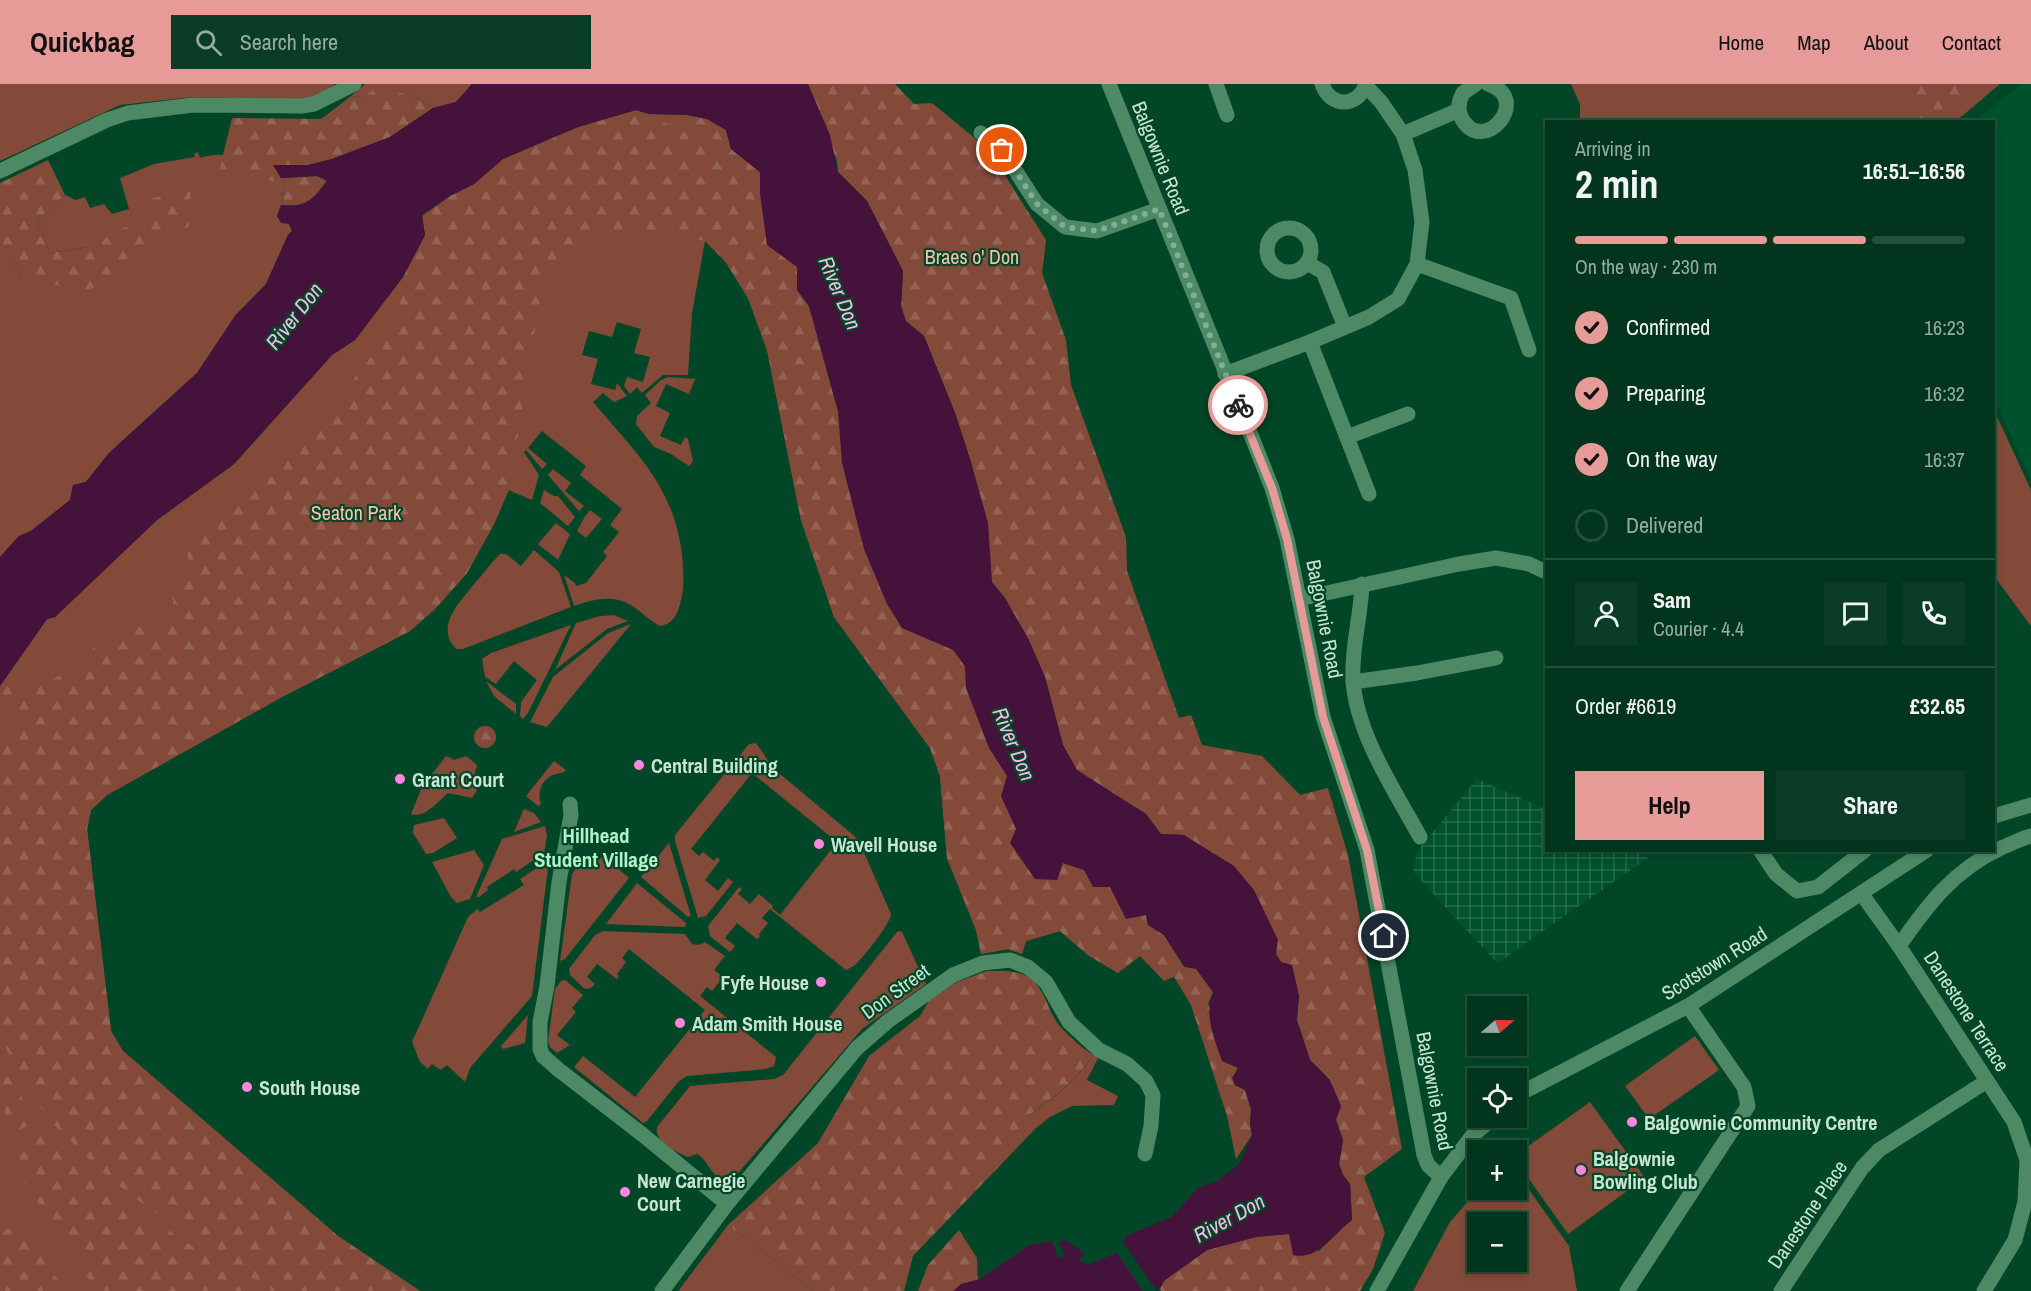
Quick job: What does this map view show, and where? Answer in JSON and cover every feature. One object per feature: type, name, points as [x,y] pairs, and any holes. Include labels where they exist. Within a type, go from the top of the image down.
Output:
[{"type":"street","points":[[0,171],[107,120],[128,113],[193,105],[302,106],[314,104],[354,84]]},
{"type":"street","name":"Balgownie Road","points":[[1109,84],[1272,488],[1287,539],[1323,717],[1367,850],[1424,1155],[1428,1165],[1440,1177]]},
{"type":"street","points":[[1216,84],[1227,115]]},
{"type":"street","points":[[1225,374],[1369,317],[1398,298],[1417,264],[1422,222],[1415,170],[1403,134],[1366,85],[1362,94],[1356,99],[1340,102],[1326,93],[1322,84]]},
{"type":"street","points":[[1476,84],[1463,93],[1459,104],[1464,123],[1475,130],[1489,130],[1500,123],[1506,110],[1506,102],[1499,90],[1488,84]]},
{"type":"street","points":[[1403,134],[1459,111]]},
{"type":"street","points":[[981,133],[1002,150],[1037,204],[1065,227],[1097,231],[1159,209]]},
{"type":"street","points":[[1307,263],[1323,272],[1345,327]]},
{"type":"street","points":[[1417,264],[1511,298],[1529,350]]},
{"type":"street","points":[[1310,342],[1369,494]]},
{"type":"street","points":[[1347,437],[1408,414]]},
{"type":"street","points":[[1299,598],[1496,558],[1529,564],[1545,572]]},
{"type":"street","points":[[1362,584],[1361,604],[1354,640],[1353,682],[1361,719],[1420,837]]},
{"type":"street","points":[[1353,682],[1496,658]]},
{"type":"street","points":[[570,804],[540,1022],[540,1049],[543,1056],[559,1070],[727,1204]]},
{"type":"street","points":[[1995,816],[2031,805]]},
{"type":"street","points":[[1995,852],[2031,836]]},
{"type":"street","points":[[1761,852],[1776,874],[1797,891],[1818,887],[1862,852]]},
{"type":"street","name":"Scotstown Road","points":[[1527,1092],[1688,1006],[1924,852]]},
{"type":"street","points":[[1899,946],[1934,898],[1960,872],[1994,852]]},
{"type":"street","name":"Danestone Terrace","points":[[1861,893],[1899,946],[2014,1122],[2026,1160],[2025,1202],[2015,1240],[1983,1291]]},
{"type":"street","name":"Don Street","points":[[662,1291],[727,1204],[817,1094],[871,1034],[953,975],[983,963],[1010,960],[1028,967],[1046,982],[1070,1022],[1099,1050],[1127,1064],[1146,1081],[1153,1095],[1151,1126],[1145,1154]]},
{"type":"street","points":[[1627,1291],[1748,1106],[1744,1087],[1688,1006]]},
{"type":"street","name":"Danestone Place","points":[[1781,1291],[1862,1168],[1880,1150],[1987,1081]]},
{"type":"street","points":[[1377,1291],[1440,1177],[1472,1136],[1481,1128]]},
{"type":"shaded area","points":[[2021,84],[2031,84],[2031,480],[1995,400],[1995,120],[1976,120]]},
{"type":"shaded area","points":[[1477,779],[1545,809],[1545,852],[1639,852],[1648,858],[1498,964],[1413,872],[1417,851]]},
{"type":"green space","points":[[0,84],[335,84],[315,100],[193,97],[120,105],[0,161]]},
{"type":"green space","points":[[365,84],[472,84],[456,102],[433,108],[414,97],[381,87],[364,96],[350,97]]},
{"type":"green space","name":"Braes o' Don","points":[[808,84],[895,84],[914,104],[932,103],[989,150],[1046,240],[1042,273],[1066,340],[1071,385],[1126,537],[1127,571],[1179,718],[1191,715],[1202,745],[1262,756],[1300,795],[1328,788],[1348,855],[1402,1149],[1364,1177],[1385,1233],[1373,1269],[1360,1291],[1161,1291],[1160,1288],[1165,1280],[1207,1250],[1256,1237],[1289,1234],[1319,1251],[1352,1220],[1350,1184],[1339,1164],[1343,1140],[1336,1120],[1330,1080],[1310,1060],[1297,1020],[1299,995],[1276,954],[1184,835],[1161,834],[1146,814],[1077,771],[1063,745],[1045,677],[1005,598],[992,583],[971,462],[955,413],[924,336],[906,322],[901,306],[903,271],[867,201],[838,172],[837,161]]},
{"type":"green space","points":[[1571,84],[2000,84],[1957,120],[1580,120],[1580,104]]},
{"type":"green space","points":[[1912,84],[1986,84],[1938,120],[1913,120]]},
{"type":"green space","points":[[380,86],[414,97],[433,108],[390,137],[332,159],[308,165],[274,165],[281,178],[317,176],[327,180],[308,201],[297,205],[281,205],[284,183],[219,172],[232,118],[321,119],[350,97],[364,96]]},
{"type":"green space","name":"Seaton Park","points":[[636,110],[656,114],[666,124],[676,124],[687,115],[707,119],[726,130],[731,149],[760,172],[760,194],[797,267],[797,290],[809,306],[838,411],[842,463],[864,549],[887,604],[902,628],[953,650],[965,666],[966,688],[989,748],[1007,776],[1001,796],[1016,829],[1063,863],[1084,870],[1110,887],[1126,918],[1146,915],[1148,925],[1164,935],[1184,967],[1196,968],[1213,992],[1208,1004],[1238,1069],[1235,1085],[1245,1090],[1251,1109],[1252,1135],[1236,1159],[1227,1116],[1191,1005],[1174,977],[1164,981],[1140,956],[1118,973],[1088,955],[1060,931],[1026,941],[1022,954],[1008,949],[981,954],[976,930],[947,858],[940,776],[930,748],[834,617],[801,520],[767,350],[748,298],[725,261],[705,241],[675,234],[637,230],[607,231],[580,240],[560,256],[542,284],[509,490],[494,524],[467,573],[436,608],[410,631],[282,697],[107,795],[91,810],[87,829],[111,1031],[123,1051],[338,1236],[420,1291],[272,1291],[132,1196],[98,1168],[51,1122],[32,1095],[4,1045],[0,1037],[0,751],[29,684],[41,684],[88,663],[95,643],[114,633],[157,623],[174,608],[170,581],[189,561],[184,540],[191,535],[207,532],[288,460],[398,324],[403,277],[425,235],[422,216],[450,196],[474,184],[503,159],[578,127]]},
{"type":"green space","name":"Seaton Park","points":[[649,114],[687,115],[1118,973],[1088,955],[1060,931],[1026,941],[1022,954],[1008,949],[981,954],[976,930],[947,858],[940,776],[930,748],[834,617],[801,520],[767,350],[748,298],[725,261],[705,241],[692,313],[688,375],[663,375],[642,393],[637,387],[630,394],[624,386],[627,377],[643,382],[650,357],[634,353],[641,329],[617,322],[612,337],[589,331],[582,355],[598,359],[591,384],[615,390],[617,383],[627,396],[614,402],[603,393],[593,402],[638,454],[661,489],[670,508],[682,554],[683,589],[677,613],[669,623],[660,626],[631,605],[614,599],[594,600],[574,606],[564,575],[576,586],[586,583],[607,556],[603,552],[619,532],[610,525],[622,509],[580,475],[586,466],[542,431],[528,448],[547,464],[542,469],[526,450],[524,452],[539,475],[532,500],[508,490],[494,524],[467,573],[436,608],[410,631],[282,697],[107,795],[91,810],[87,829],[111,1031],[123,1051],[338,1236],[420,1291],[0,1291],[0,686],[47,619],[55,617],[157,520],[234,464],[332,355],[355,340],[403,277]]},
{"type":"green space","points":[[198,152],[200,158],[224,155],[244,160],[284,183],[277,216],[289,224],[292,231],[288,235],[266,284],[235,316],[197,373],[109,453],[86,482],[73,486],[70,500],[31,531],[19,536],[0,557],[0,245],[4,243],[22,280],[89,247],[50,253],[37,221],[65,195],[76,200],[85,197],[90,208],[104,204],[112,214],[129,209],[120,178],[154,164],[195,157],[194,154]]},
{"type":"green space","points":[[48,160],[65,195],[37,221],[50,253],[89,247],[142,218],[153,198],[191,189],[189,226],[90,290],[22,280],[4,244],[0,245],[0,183]]},
{"type":"green space","points":[[668,377],[695,379],[689,394],[666,384],[656,406],[670,413],[660,436],[681,445],[685,437],[688,439],[693,461],[689,466],[671,454],[654,447],[636,424],[637,416],[651,403],[645,395],[661,380]]},
{"type":"green space","points":[[1995,412],[2031,490],[2031,626],[1995,577]]},
{"type":"green space","points":[[553,469],[571,483],[565,491],[584,506],[579,511],[548,475]]},
{"type":"green space","points":[[544,490],[558,496],[575,517],[568,526],[540,503]]},
{"type":"green space","points":[[590,510],[602,519],[586,538],[577,531]]},
{"type":"green space","points":[[556,523],[570,534],[558,560],[538,544]]},
{"type":"green space","points":[[534,550],[559,572],[571,607],[463,649],[456,649],[450,640],[449,623],[463,598],[500,554],[506,554],[521,566]]},
{"type":"green space","points":[[614,615],[628,621],[607,629],[555,670],[576,623],[600,616]]},
{"type":"green space","points":[[631,624],[547,727],[530,722],[553,677],[608,633]]},
{"type":"green space","points":[[571,625],[523,719],[520,716],[521,702],[537,680],[514,661],[496,684],[485,677],[482,659],[491,653]]},
{"type":"green space","points":[[486,681],[516,704],[516,714],[494,696]]},
{"type":"green space","points":[[3,682],[16,684],[0,723],[0,686]]},
{"type":"green space","points":[[485,726],[493,729],[496,737],[493,745],[485,748],[477,745],[474,737],[477,729]]},
{"type":"green space","points":[[756,743],[774,769],[858,839],[891,914],[870,948],[854,966],[846,970],[770,909],[762,918],[768,923],[757,939],[737,923],[725,938],[735,946],[730,952],[710,936],[708,926],[739,887],[742,889],[738,894],[750,904],[759,894],[780,915],[837,842],[752,773],[691,849],[699,856],[703,852],[714,861],[717,857],[720,860],[705,880],[718,891],[728,878],[733,882],[706,916],[698,918],[675,835],[749,744]]},
{"type":"green space","points":[[446,756],[454,760],[466,756],[477,765],[474,776],[481,783],[472,798],[448,793],[426,812],[411,814],[422,787]]},
{"type":"green space","points":[[554,761],[566,770],[546,780],[541,787],[541,804],[538,806],[526,796]]},
{"type":"green space","points":[[524,809],[534,813],[541,822],[514,832]]},
{"type":"green space","points":[[444,818],[457,838],[433,853],[426,854],[413,833],[414,825]]},
{"type":"green space","points":[[545,826],[547,836],[544,853],[516,872],[514,869],[476,897],[502,839]]},
{"type":"green space","points":[[669,843],[691,916],[688,917],[641,877]]},
{"type":"green space","points":[[474,850],[484,865],[470,899],[457,903],[451,897],[432,862]]},
{"type":"green space","points":[[588,853],[599,858],[606,858],[629,878],[565,959],[560,961],[572,874]]},
{"type":"green space","points":[[549,860],[532,996],[470,1068],[465,1082],[447,1065],[441,1070],[432,1064],[428,1069],[420,1062],[412,1042],[468,917],[477,909],[480,912],[524,885],[520,879]]},
{"type":"green space","points":[[637,883],[686,923],[685,927],[606,924]]},
{"type":"green space","points":[[603,931],[685,934],[692,944],[699,945],[705,942],[725,956],[714,970],[723,977],[712,991],[707,987],[700,996],[776,1057],[774,1066],[766,1069],[687,1076],[679,1081],[643,1123],[574,1067],[583,1056],[635,1097],[705,1010],[629,949],[622,958],[626,962],[617,974],[619,976],[617,979],[597,964],[587,977],[595,984],[585,989],[570,975],[569,969],[595,935]]},
{"type":"green space","points":[[899,931],[902,932],[926,984],[862,1029],[739,1172],[730,1177],[718,1177],[697,1154],[688,1157],[663,1142],[657,1132],[657,1127],[690,1086],[774,1079],[783,1075]]},
{"type":"green space","points":[[987,971],[1016,972],[1031,979],[1037,984],[1058,1024],[1093,1055],[1071,1082],[1026,1117],[1035,1129],[913,1256],[904,1291],[814,1291],[728,1225],[818,1143],[869,1056],[920,1016],[930,999],[957,982]]},
{"type":"green space","points":[[565,980],[583,995],[572,1008],[576,1012],[557,1035],[570,1045],[557,1053],[550,1047],[548,1041],[555,989],[561,981]]},
{"type":"green space","points":[[528,1015],[525,1043],[503,1049],[501,1046]]},
{"type":"green space","points":[[1695,1036],[1719,1070],[1649,1119],[1625,1086]]},
{"type":"green space","points":[[1093,1055],[1098,1058],[1087,1080],[1118,1096],[1114,1105],[1072,1106],[1050,1117],[1035,1129],[1025,1118],[1071,1082]]},
{"type":"green space","points":[[0,1056],[16,1089],[37,1121],[10,1135],[0,1089]]},
{"type":"green space","name":"Balgownie Bowling Club","points":[[1590,1102],[1645,1178],[1568,1234],[1527,1176],[1527,1147]]},
{"type":"green space","points":[[42,1129],[114,1193],[258,1291],[97,1291],[13,1165],[8,1150]]},
{"type":"green space","points":[[1527,1187],[1569,1246],[1577,1291],[1413,1291],[1450,1222],[1469,1200],[1527,1200]]},
{"type":"green space","points":[[728,1225],[814,1291],[680,1291]]},
{"type":"green space","points":[[0,1226],[4,1229],[20,1227],[66,1291],[5,1291],[0,1287]]},
{"type":"green space","points":[[959,1230],[977,1258],[978,1288],[976,1291],[918,1291],[928,1265]]},
{"type":"water","name":"River Don","points":[[472,84],[808,84],[830,135],[838,172],[867,201],[903,271],[901,306],[906,321],[924,336],[955,413],[971,462],[988,523],[992,582],[1005,598],[1029,640],[1045,677],[1063,745],[1077,770],[1146,814],[1161,834],[1184,835],[1234,866],[1254,890],[1278,940],[1276,954],[1281,962],[1292,965],[1299,995],[1297,1020],[1310,1060],[1330,1080],[1341,1106],[1336,1120],[1343,1140],[1339,1164],[1350,1184],[1352,1220],[1325,1245],[1310,1254],[1293,1255],[1289,1234],[1256,1237],[1207,1250],[1165,1280],[1155,1291],[953,1291],[961,1284],[980,1279],[1029,1245],[1052,1241],[1058,1258],[1065,1256],[1059,1242],[1065,1240],[1084,1253],[1079,1260],[1089,1265],[1118,1252],[1128,1235],[1172,1217],[1198,1188],[1218,1181],[1240,1163],[1252,1135],[1251,1109],[1245,1090],[1235,1085],[1232,1078],[1238,1068],[1222,1061],[1210,1018],[1210,1001],[1213,992],[1196,969],[1185,967],[1164,935],[1148,925],[1146,915],[1126,919],[1110,887],[1093,887],[1084,870],[1063,863],[1057,880],[1035,879],[1010,843],[1016,829],[1001,796],[1007,776],[989,748],[966,688],[965,666],[953,650],[902,628],[887,604],[864,549],[842,463],[838,411],[809,306],[797,290],[797,267],[767,245],[760,194],[760,172],[731,149],[726,130],[707,119],[687,115],[649,114],[636,110],[578,127],[503,159],[474,184],[450,196],[422,215],[425,235],[403,277],[355,340],[332,355],[234,464],[157,520],[55,617],[47,619],[0,686],[0,557],[19,536],[31,531],[70,500],[73,485],[86,482],[109,453],[197,373],[235,316],[266,284],[288,235],[292,231],[289,224],[281,223],[277,216],[281,205],[303,204],[313,198],[327,181],[317,176],[281,178],[273,165],[308,165],[332,159],[390,137],[433,108],[456,102]]},
{"type":"pier","points":[[1122,1241],[1157,1291],[1143,1291],[1115,1250]]},
{"type":"way so far","points":[[1002,150],[1037,204],[1065,227],[1097,231],[1159,209],[1238,405]]},
{"type":"place","name":"Central Building","points":[[639,765]]},
{"type":"place","name":"Grant Court","points":[[400,779]]},
{"type":"place","name":"Wavell House","points":[[819,844]]},
{"type":"place","name":"Fyfe House","points":[[821,982]]},
{"type":"place","name":"Adam Smith House","points":[[680,1023]]},
{"type":"place","name":"South House","points":[[247,1087]]},
{"type":"place","name":"Balgownie Community Centre","points":[[1632,1122]]},
{"type":"place","name":"Balgownie Bowling Club","points":[[1581,1170]]},
{"type":"place","name":"New Carnegie Court","points":[[625,1192]]},
{"type":"district","name":"Hillhead Student Village","points":[[596,847]]},
{"type":"route","points":[[1238,405],[1272,488],[1287,539],[1323,717],[1367,850],[1384,936]]}]
